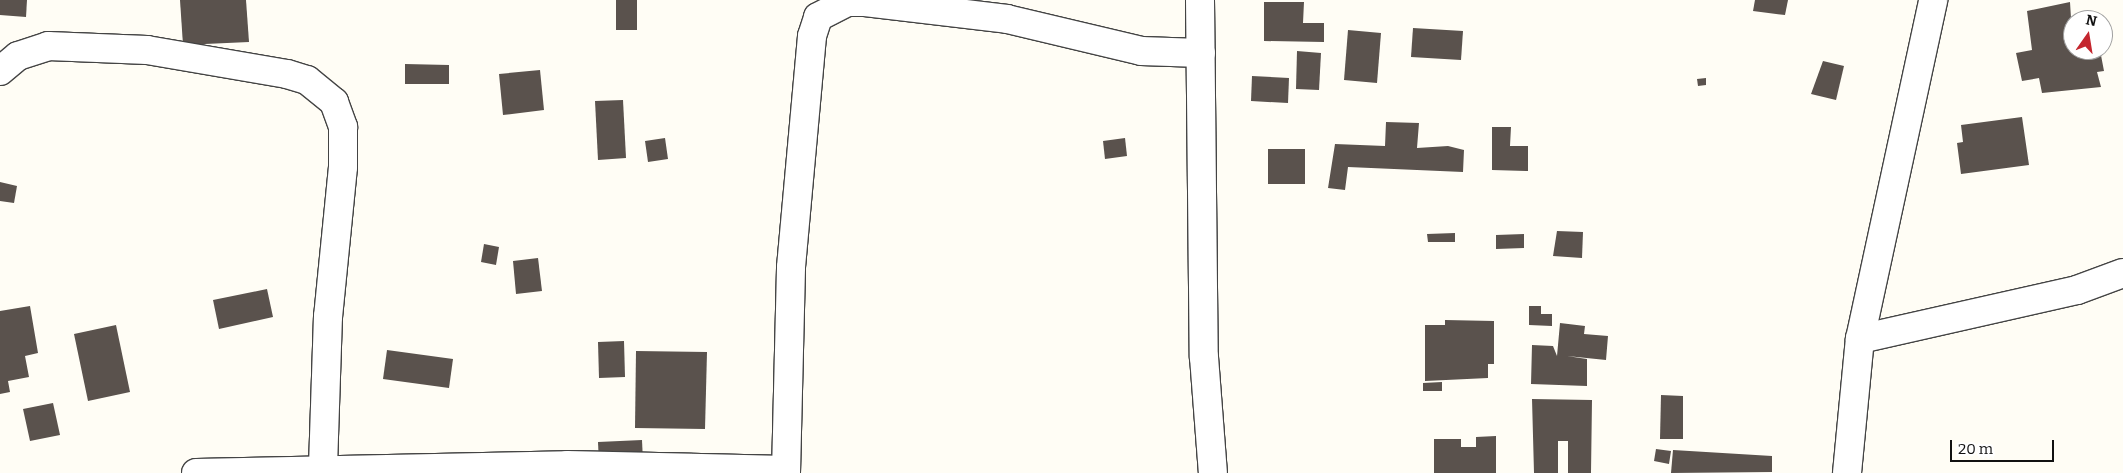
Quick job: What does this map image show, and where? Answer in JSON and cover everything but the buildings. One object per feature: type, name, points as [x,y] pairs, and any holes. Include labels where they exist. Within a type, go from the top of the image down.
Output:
[{"type":"street","points":[[1200,0],[1204,357],[1213,473]]},
{"type":"street","points":[[1847,473],[1860,339],[1933,0]]},
{"type":"street","points":[[196,473],[323,467],[786,471],[791,267],[812,36],[818,17],[848,2],[865,2],[1007,19],[1141,51],[1201,53]]},
{"type":"street","points":[[0,72],[18,56],[48,46],[147,50],[287,74],[306,80],[334,102],[343,128],[343,167],[328,316],[323,467]]},
{"type":"street","points":[[1860,339],[2050,296],[2123,273]]}]
